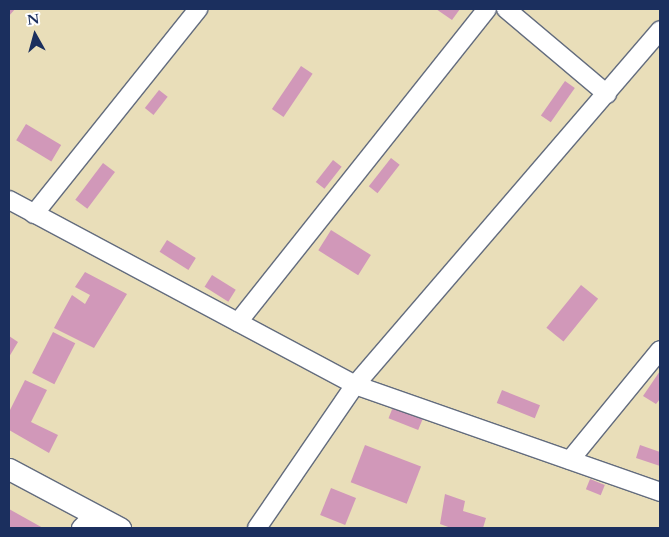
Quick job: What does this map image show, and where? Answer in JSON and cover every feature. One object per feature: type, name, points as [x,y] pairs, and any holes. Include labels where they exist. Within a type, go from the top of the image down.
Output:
[{"type":"street","points":[[34,214],[198,9]]},
{"type":"street","points":[[238,322],[487,9]]},
{"type":"street","points":[[506,9],[607,94]]},
{"type":"street","points":[[257,528],[355,385],[607,94],[660,30]]},
{"type":"street","points":[[9,200],[355,385],[660,492]]},
{"type":"street","points":[[570,460],[660,350]]},
{"type":"street","points":[[9,469],[88,521],[120,528]]},
{"type":"building","points":[[9,9],[15,9],[9,16]]},
{"type":"building","points":[[436,9],[460,9],[452,20]]},
{"type":"building","points":[[301,66],[313,74],[284,117],[272,109]]},
{"type":"building","points":[[565,81],[575,88],[551,122],[541,115]]},
{"type":"building","points":[[159,90],[168,97],[154,115],[145,108]]},
{"type":"building","points":[[26,124],[61,145],[51,161],[16,140]]},
{"type":"building","points":[[391,158],[400,165],[378,193],[369,186]]},
{"type":"building","points":[[333,160],[342,167],[324,189],[316,182]]},
{"type":"building","points":[[103,163],[115,172],[87,209],[75,200]]},
{"type":"building","points":[[331,230],[371,255],[358,275],[318,250]]},
{"type":"building","points":[[167,240],[196,258],[188,270],[160,252]]},
{"type":"building","points":[[85,272],[127,294],[94,348],[54,328],[72,295],[85,304],[90,295],[75,287]]},
{"type":"building","points":[[212,275],[236,290],[228,302],[205,287]]},
{"type":"building","points":[[581,285],[598,299],[563,342],[546,328]]},
{"type":"building","points":[[53,332],[75,343],[54,384],[32,373]]},
{"type":"building","points":[[9,336],[18,342],[9,357]]},
{"type":"building","points":[[660,371],[660,399],[656,404],[643,396]]},
{"type":"building","points":[[25,380],[47,390],[31,422],[58,435],[49,453],[9,430],[9,412]]},
{"type":"building","points":[[502,390],[540,405],[535,418],[497,403]]},
{"type":"building","points":[[393,407],[423,419],[418,430],[389,418]]},
{"type":"building","points":[[365,445],[421,467],[407,504],[351,482]]},
{"type":"building","points":[[640,445],[660,452],[660,466],[636,458]]},
{"type":"building","points":[[590,479],[605,485],[601,495],[586,489]]},
{"type":"building","points":[[331,488],[356,498],[345,525],[320,515]]},
{"type":"building","points":[[445,494],[465,501],[463,511],[486,518],[483,528],[451,528],[440,524]]},
{"type":"building","points":[[9,509],[43,528],[9,528]]}]
